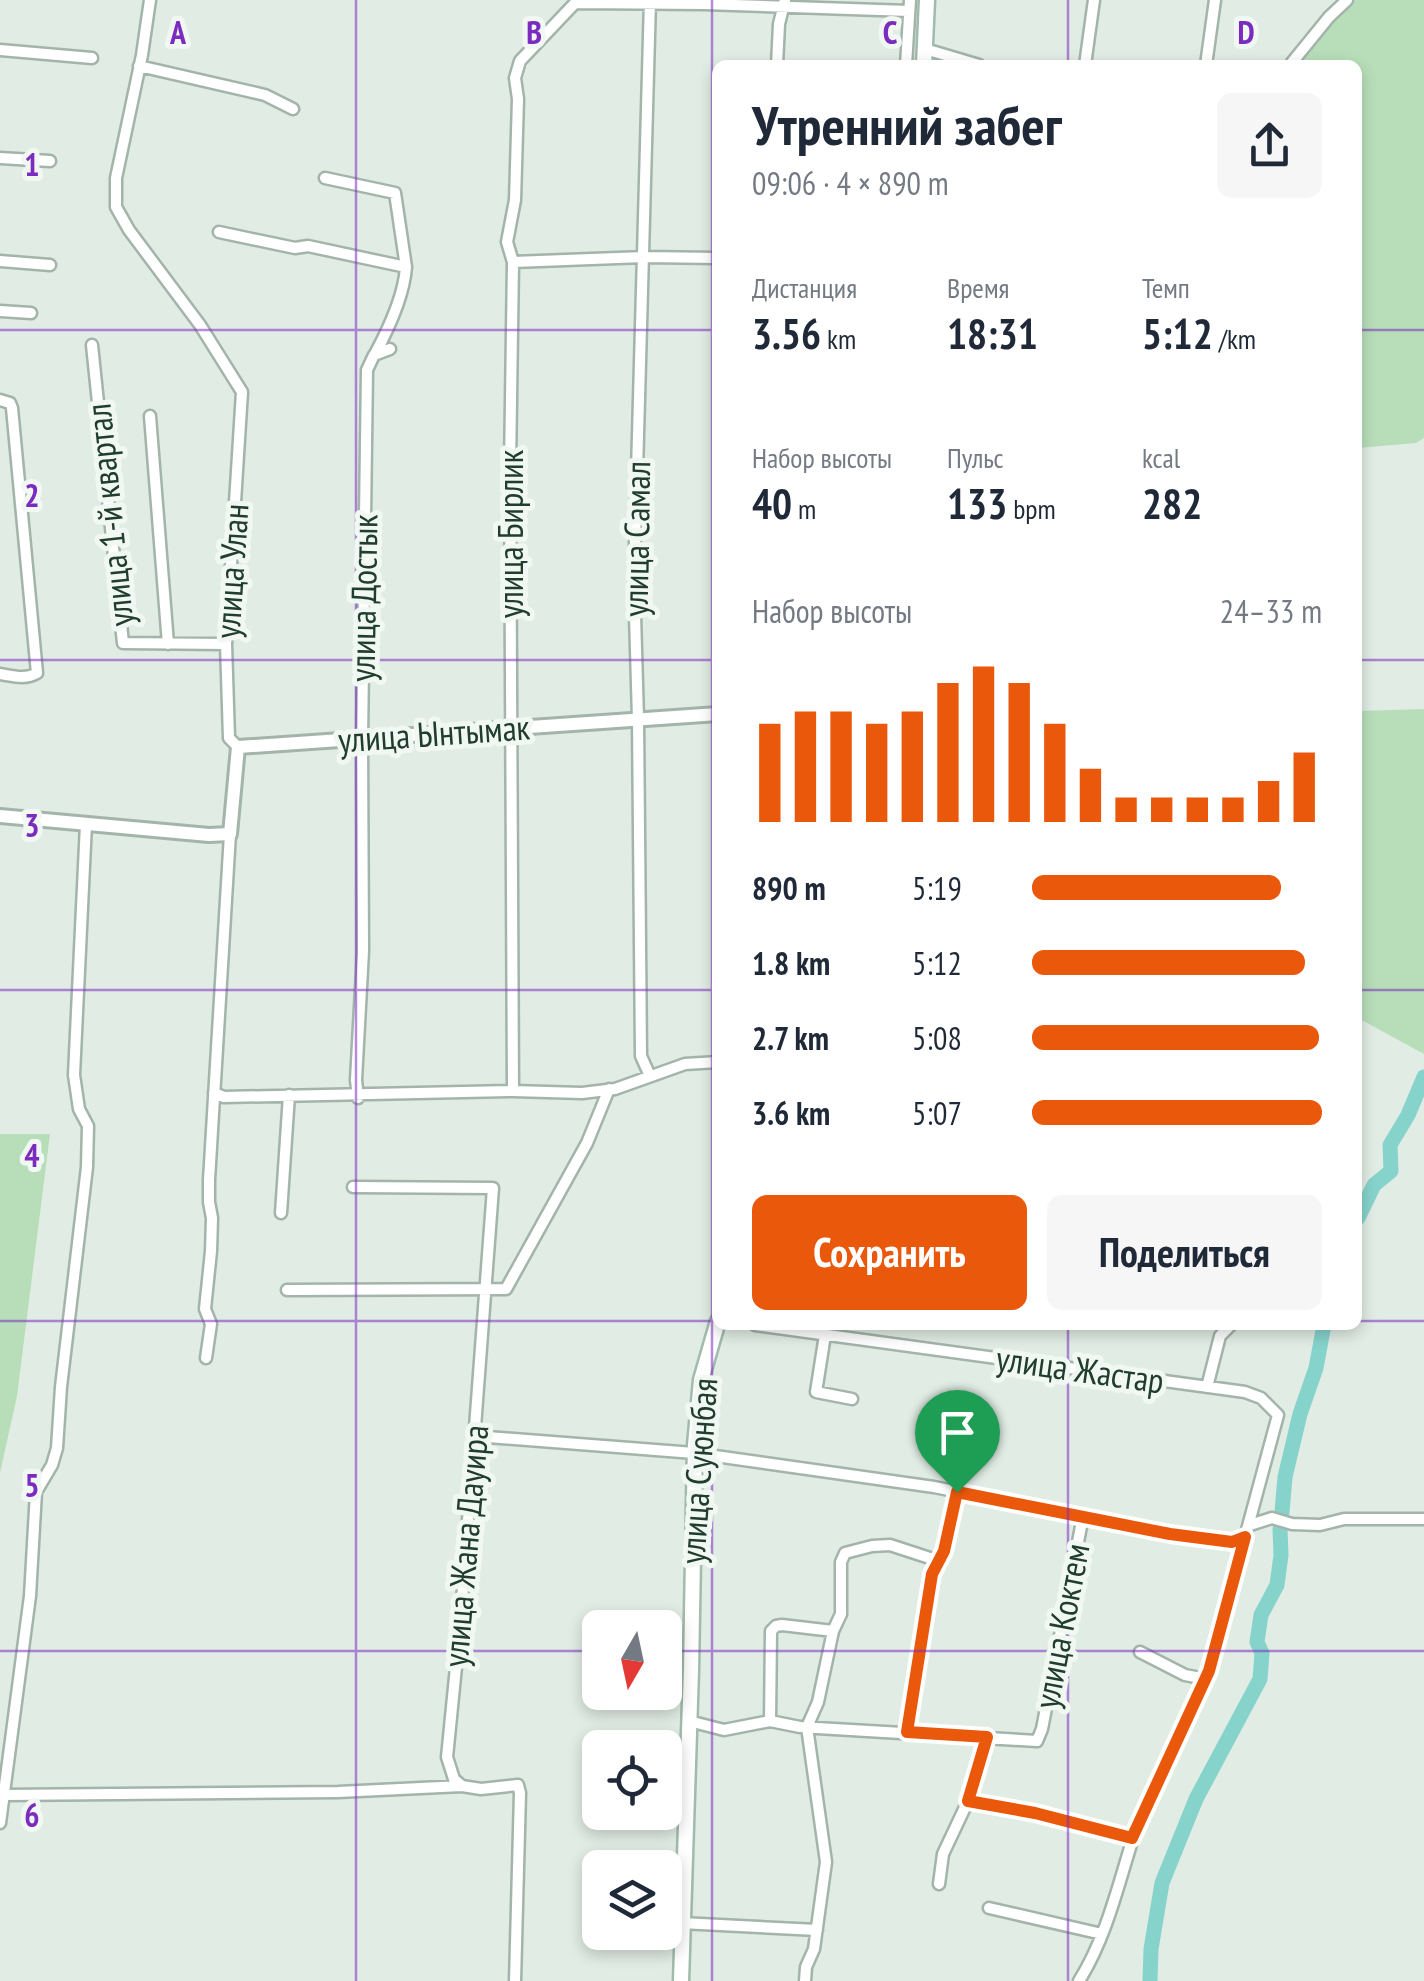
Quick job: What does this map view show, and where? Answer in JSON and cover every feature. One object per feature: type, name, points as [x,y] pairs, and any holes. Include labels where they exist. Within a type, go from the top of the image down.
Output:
[{"type":"main road","points":[[924,60],[927,0]]},
{"type":"main road","name":"улица Суюнбая","points":[[682,1923],[694,1452],[701,1380],[716,1330]]},
{"type":"main road","name":"улица Суюнбая","points":[[681,1981],[682,1950]]},
{"type":"street","points":[[150,0],[140,66],[265,95],[293,109]]},
{"type":"street","points":[[1086,60],[1092,0]]},
{"type":"street","points":[[1207,60],[1215,0]]},
{"type":"street","points":[[1294,60],[1347,0]]},
{"type":"street","points":[[650,2],[910,6],[906,60]]},
{"type":"street","name":"улица Бирлик","points":[[513,1091],[513,262],[507,242],[515,200],[515,78],[520,60],[576,3],[650,2]]},
{"type":"street","name":"улица Самал","points":[[650,2],[634,580],[641,1056],[650,1076]]},
{"type":"street","points":[[777,60],[784,4]]},
{"type":"street","points":[[925,49],[962,60]]},
{"type":"street","points":[[0,50],[92,58]]},
{"type":"street","name":"улица Улан","points":[[140,66],[116,178],[116,207],[242,392],[226,644],[229,738],[238,747]]},
{"type":"street","points":[[0,158],[50,161]]},
{"type":"street","points":[[219,232],[406,267],[395,193],[325,178]]},
{"type":"street","points":[[513,262],[712,258]]},
{"type":"street","points":[[0,261],[50,265]]},
{"type":"street","name":"улица Достык","points":[[358,1096],[363,951],[367,370],[385,336],[406,267]]},
{"type":"street","points":[[0,312],[31,313]]},
{"type":"street","name":"улица 1-й квартал","points":[[92,345],[123,643],[226,644]]},
{"type":"street","points":[[374,355],[390,349]]},
{"type":"street","points":[[0,400],[10,403],[12,408],[36,672],[20,677],[0,674]]},
{"type":"street","points":[[150,416],[168,644]]},
{"type":"street","name":"улица Ынтымак","points":[[238,747],[712,714]]},
{"type":"street","points":[[206,1358],[214,1093],[238,747]]},
{"type":"street","points":[[0,816],[230,834]]},
{"type":"street","points":[[0,1823],[30,1596],[36,1492],[52,1466],[57,1448],[60,1387],[87,1167],[88,1126],[79,1108],[74,1075],[86,824]]},
{"type":"street","points":[[214,1093],[224,1097],[582,1093],[609,1090],[685,1064],[712,1062]]},
{"type":"street","points":[[287,1290],[506,1289],[587,1143],[609,1090]]},
{"type":"street","points":[[281,1212],[290,1095]]},
{"type":"street","name":"улица Жана Дауира","points":[[352,1186],[494,1188],[460,1627],[446,1757],[454,1779],[462,1786]]},
{"type":"street","points":[[1207,1387],[1220,1336],[1226,1330]]},
{"type":"street","points":[[834,1332],[816,1392],[852,1399]]},
{"type":"street","name":"улица Жастар","points":[[834,1332],[1252,1394],[1278,1415],[1247,1531]]},
{"type":"street","points":[[475,1436],[694,1452],[957,1492],[1170,1534],[1232,1542],[1272,1518],[1292,1524],[1320,1525],[1344,1519],[1424,1520]]},
{"type":"street","points":[[907,1732],[932,1574],[944,1551],[957,1492]]},
{"type":"street","name":"улица Коктем","points":[[987,1737],[1036,1740],[1040,1736],[1084,1516]]},
{"type":"street","points":[[1080,1981],[1102,1934],[1132,1838],[1206,1679],[1247,1531]]},
{"type":"street","points":[[805,1981],[814,1948],[826,1862],[807,1727],[818,1702],[840,1614],[841,1562],[845,1554],[890,1545],[939,1561]]},
{"type":"street","points":[[770,1722],[771,1631],[782,1625],[833,1631]]},
{"type":"street","points":[[1140,1652],[1185,1675],[1206,1679]]},
{"type":"street","points":[[689,1721],[724,1730],[770,1722],[987,1737],[968,1801],[944,1854],[940,1884]]},
{"type":"street","points":[[4,1795],[338,1792],[518,1785],[515,1981]]},
{"type":"street","points":[[968,1801],[1035,1813],[1132,1838]]},
{"type":"street","points":[[989,1908],[1102,1934]]},
{"type":"street","points":[[682,1923],[817,1930]]},
{"type":"green space","points":[[1355,0],[1424,0],[1424,438],[1416,443],[1362,448],[1362,60],[1299,60]]},
{"type":"green space","points":[[1424,709],[1424,1054],[1362,1020],[1362,711]]},
{"type":"green space","points":[[0,1134],[50,1134],[17,1396],[0,1473]]},
{"type":"waterway","points":[[1362,1210],[1374,1185],[1391,1171],[1390,1145],[1424,1077]]},
{"type":"waterway","points":[[1282,1512],[1285,1477],[1323,1330]]},
{"type":"waterway","points":[[1150,1981],[1162,1883],[1196,1799],[1260,1679],[1262,1653],[1257,1642],[1261,1615],[1277,1585],[1280,1529]]},
{"type":"route","points":[[957,1492],[1170,1534],[1232,1542],[1245,1537],[1209,1671],[1132,1838],[1035,1813],[968,1801],[987,1737],[907,1732],[932,1574],[944,1551],[957,1492]]}]
